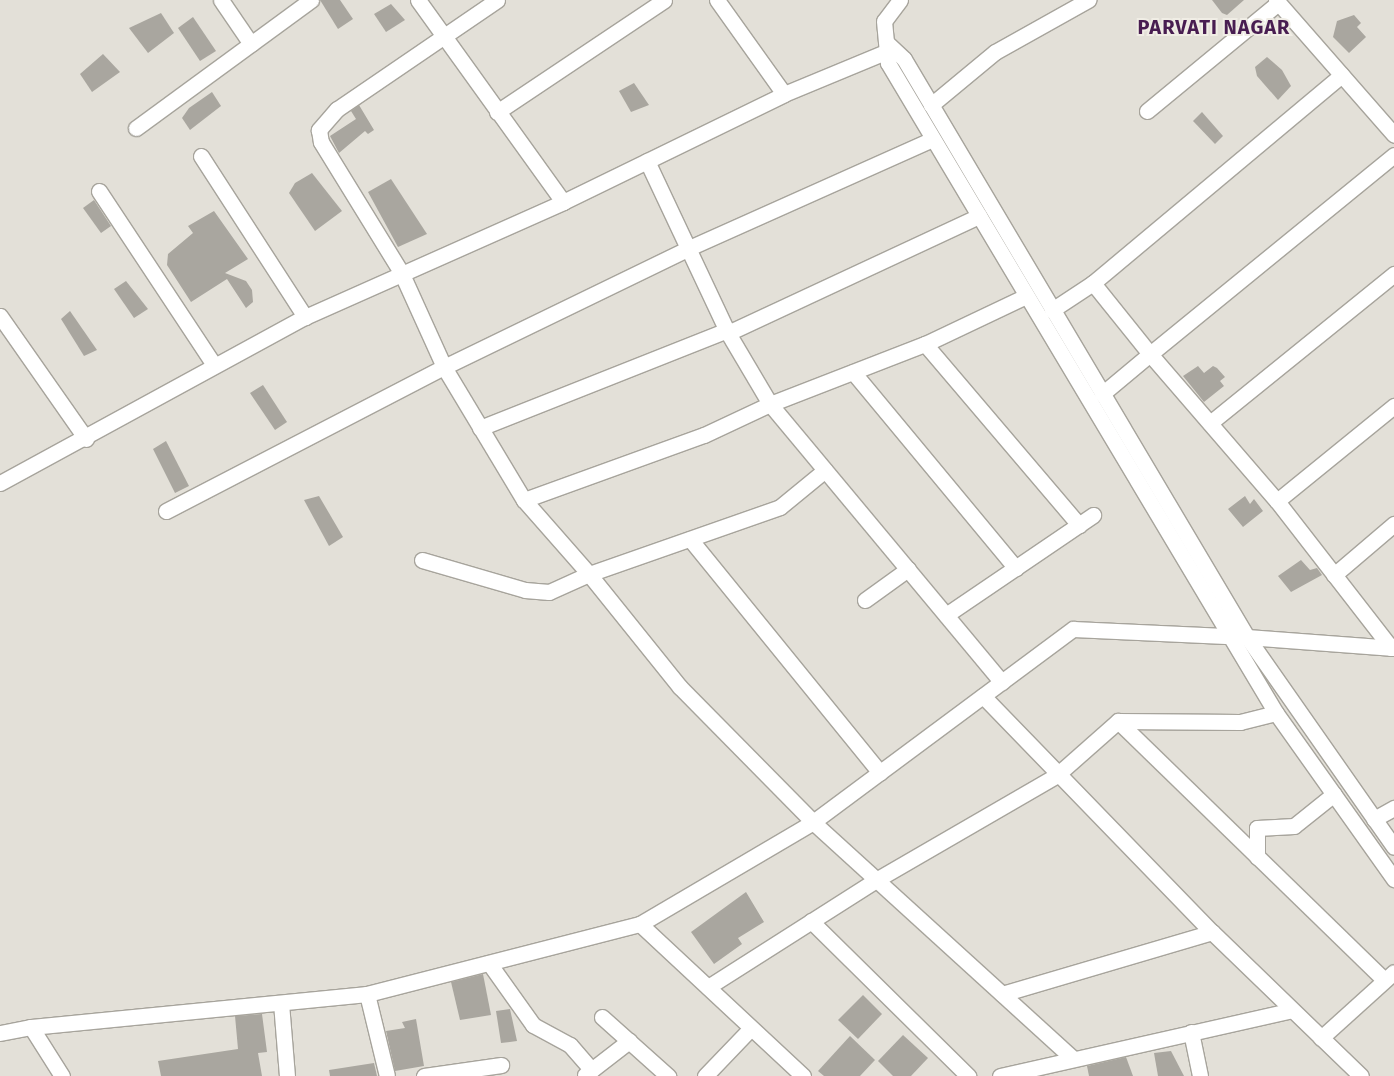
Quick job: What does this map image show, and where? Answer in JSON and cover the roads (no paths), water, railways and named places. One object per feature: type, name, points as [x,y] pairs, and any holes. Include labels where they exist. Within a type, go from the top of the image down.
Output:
[{"type":"street","points":[[221,0],[250,44]]},
{"type":"street","points":[[136,128],[311,0]]},
{"type":"street","points":[[418,0],[563,202]]},
{"type":"street","points":[[497,0],[337,109],[319,130],[321,142],[401,272],[444,367],[524,500],[589,574],[680,687],[814,822],[1072,1058]]},
{"type":"street","points":[[497,112],[664,0]]},
{"type":"street","points":[[717,0],[784,94]]},
{"type":"street","points":[[879,53],[884,21],[900,0]]},
{"type":"street","points":[[931,105],[995,52],[1088,0]]},
{"type":"street","points":[[1147,111],[1277,1],[1394,136]]},
{"type":"street","points":[[879,53],[888,63],[1026,296],[1239,637],[1394,847]]},
{"type":"street","points":[[0,483],[86,439],[214,365],[305,317],[401,272],[563,202],[784,94],[879,53],[904,59],[1102,394],[1239,637],[1276,713],[1394,879]]},
{"type":"street","points":[[1052,310],[1093,283],[1342,76]]},
{"type":"street","points":[[166,511],[444,367],[689,248],[933,139]]},
{"type":"street","points":[[1102,394],[1394,155]]},
{"type":"street","points":[[201,156],[305,317]]},
{"type":"street","points":[[647,161],[728,332],[770,404],[1002,682]]},
{"type":"street","points":[[99,190],[214,365]]},
{"type":"street","points":[[480,428],[728,332],[979,216]]},
{"type":"street","points":[[1210,423],[1394,274]]},
{"type":"street","points":[[1093,283],[1150,354],[1277,502],[1393,648]]},
{"type":"street","points":[[524,500],[704,435],[770,404],[925,344],[1026,296]]},
{"type":"street","points":[[0,316],[86,439]]},
{"type":"street","points":[[925,344],[1079,525]]},
{"type":"street","points":[[853,372],[1016,568]]},
{"type":"street","points":[[1277,502],[1394,406]]},
{"type":"street","points":[[422,560],[536,593],[561,590],[589,574],[780,507],[825,470]]},
{"type":"street","points":[[946,615],[1092,515]]},
{"type":"street","points":[[1334,575],[1394,524]]},
{"type":"street","points":[[690,539],[880,773]]},
{"type":"street","points":[[865,600],[908,569]]},
{"type":"street","points":[[0,1033],[31,1027],[367,994],[640,924],[814,822],[1073,629],[1239,637],[1393,648]]},
{"type":"street","points":[[983,696],[1212,932],[1361,1076]]},
{"type":"street","points":[[708,987],[876,880],[1058,775],[1118,722],[1240,722],[1276,713]]},
{"type":"street","points":[[1118,722],[1257,857],[1389,976],[1321,1038]]},
{"type":"street","points":[[1257,857],[1257,828],[1294,826],[1334,794]]},
{"type":"street","points":[[1374,819],[1394,808]]},
{"type":"street","points":[[811,921],[968,1076]]},
{"type":"street","points":[[640,924],[803,1076]]},
{"type":"street","points":[[1002,994],[1212,932]]},
{"type":"street","points":[[489,963],[533,1025],[570,1046],[588,1073],[628,1041]]},
{"type":"street","points":[[367,994],[387,1076]]},
{"type":"street","points":[[281,1003],[287,1076]]},
{"type":"street","points":[[1000,1076],[1072,1058],[1292,1010]]},
{"type":"street","points":[[602,1017],[668,1076]]},
{"type":"street","points":[[31,1027],[62,1076]]},
{"type":"street","points":[[705,1076],[752,1028]]},
{"type":"street","points":[[1191,1032],[1200,1076]]},
{"type":"street","points":[[424,1076],[501,1065]]},
{"type":"district","name":"PARVATI NAGAR","points":[[1214,27]]}]
